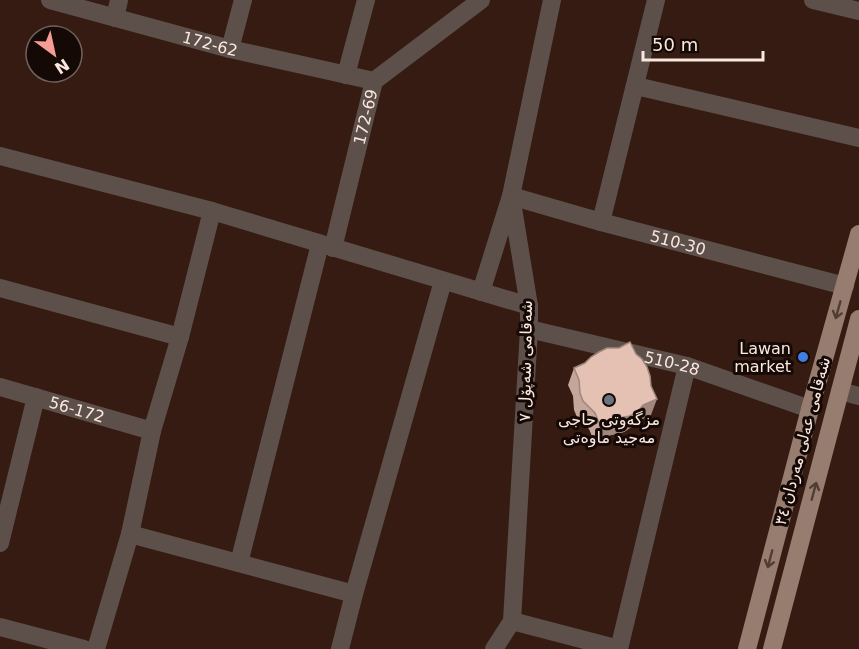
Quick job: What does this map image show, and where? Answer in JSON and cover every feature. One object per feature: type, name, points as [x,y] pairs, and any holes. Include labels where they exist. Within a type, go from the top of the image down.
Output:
[{"type":"main road","name":"شەقامی عەلی مەردان ٣٤","points":[[747,649],[859,234]]},
{"type":"main road","name":"شەقامی عەلی مەردان ٣٤","points":[[772,649],[859,319]]},
{"type":"street","name":"172-62","points":[[50,0],[117,9],[230,49],[374,81]]},
{"type":"street","points":[[230,49],[243,0]]},
{"type":"street","points":[[346,75],[366,0]]},
{"type":"street","name":"172-69","points":[[239,563],[374,81],[481,0]]},
{"type":"street","name":"شەقامی شەپۆل ٧","points":[[494,649],[512,621],[530,329],[529,306],[512,196],[552,0]]},
{"type":"street","points":[[601,222],[656,0]]},
{"type":"street","points":[[813,0],[850,6]]},
{"type":"street","points":[[636,86],[859,138]]},
{"type":"street","points":[[0,156],[212,211],[529,306]]},
{"type":"street","points":[[481,292],[512,196]]},
{"type":"street","name":"510-30","points":[[512,196],[601,222],[845,286]]},
{"type":"street","points":[[96,649],[130,534],[152,431],[180,337],[212,211]]},
{"type":"street","points":[[340,649],[443,281]]},
{"type":"street","points":[[0,288],[180,337]]},
{"type":"street","name":"510-28","points":[[530,329],[687,366],[810,409]]},
{"type":"street","points":[[512,621],[619,649],[687,366]]},
{"type":"street","name":"56-172","points":[[0,387],[152,431]]},
{"type":"street","points":[[840,391],[859,396]]},
{"type":"street","points":[[0,543],[36,398]]},
{"type":"street","points":[[130,534],[354,594]]},
{"type":"street","points":[[0,627],[78,648]]},
{"type":"building","name":"مزگەوتی حاجی مەجید ماوەتی","points":[[630,342],[647,367],[651,386],[657,399],[643,405],[630,416],[613,419],[600,425],[595,413],[583,401],[574,368],[607,348],[619,348]]},
{"type":"place","name":"Lawan market","points":[[803,357]]},
{"type":"place","name":"مزگەوتی حاجی مەجید ماوەتی","points":[[609,400]]}]
